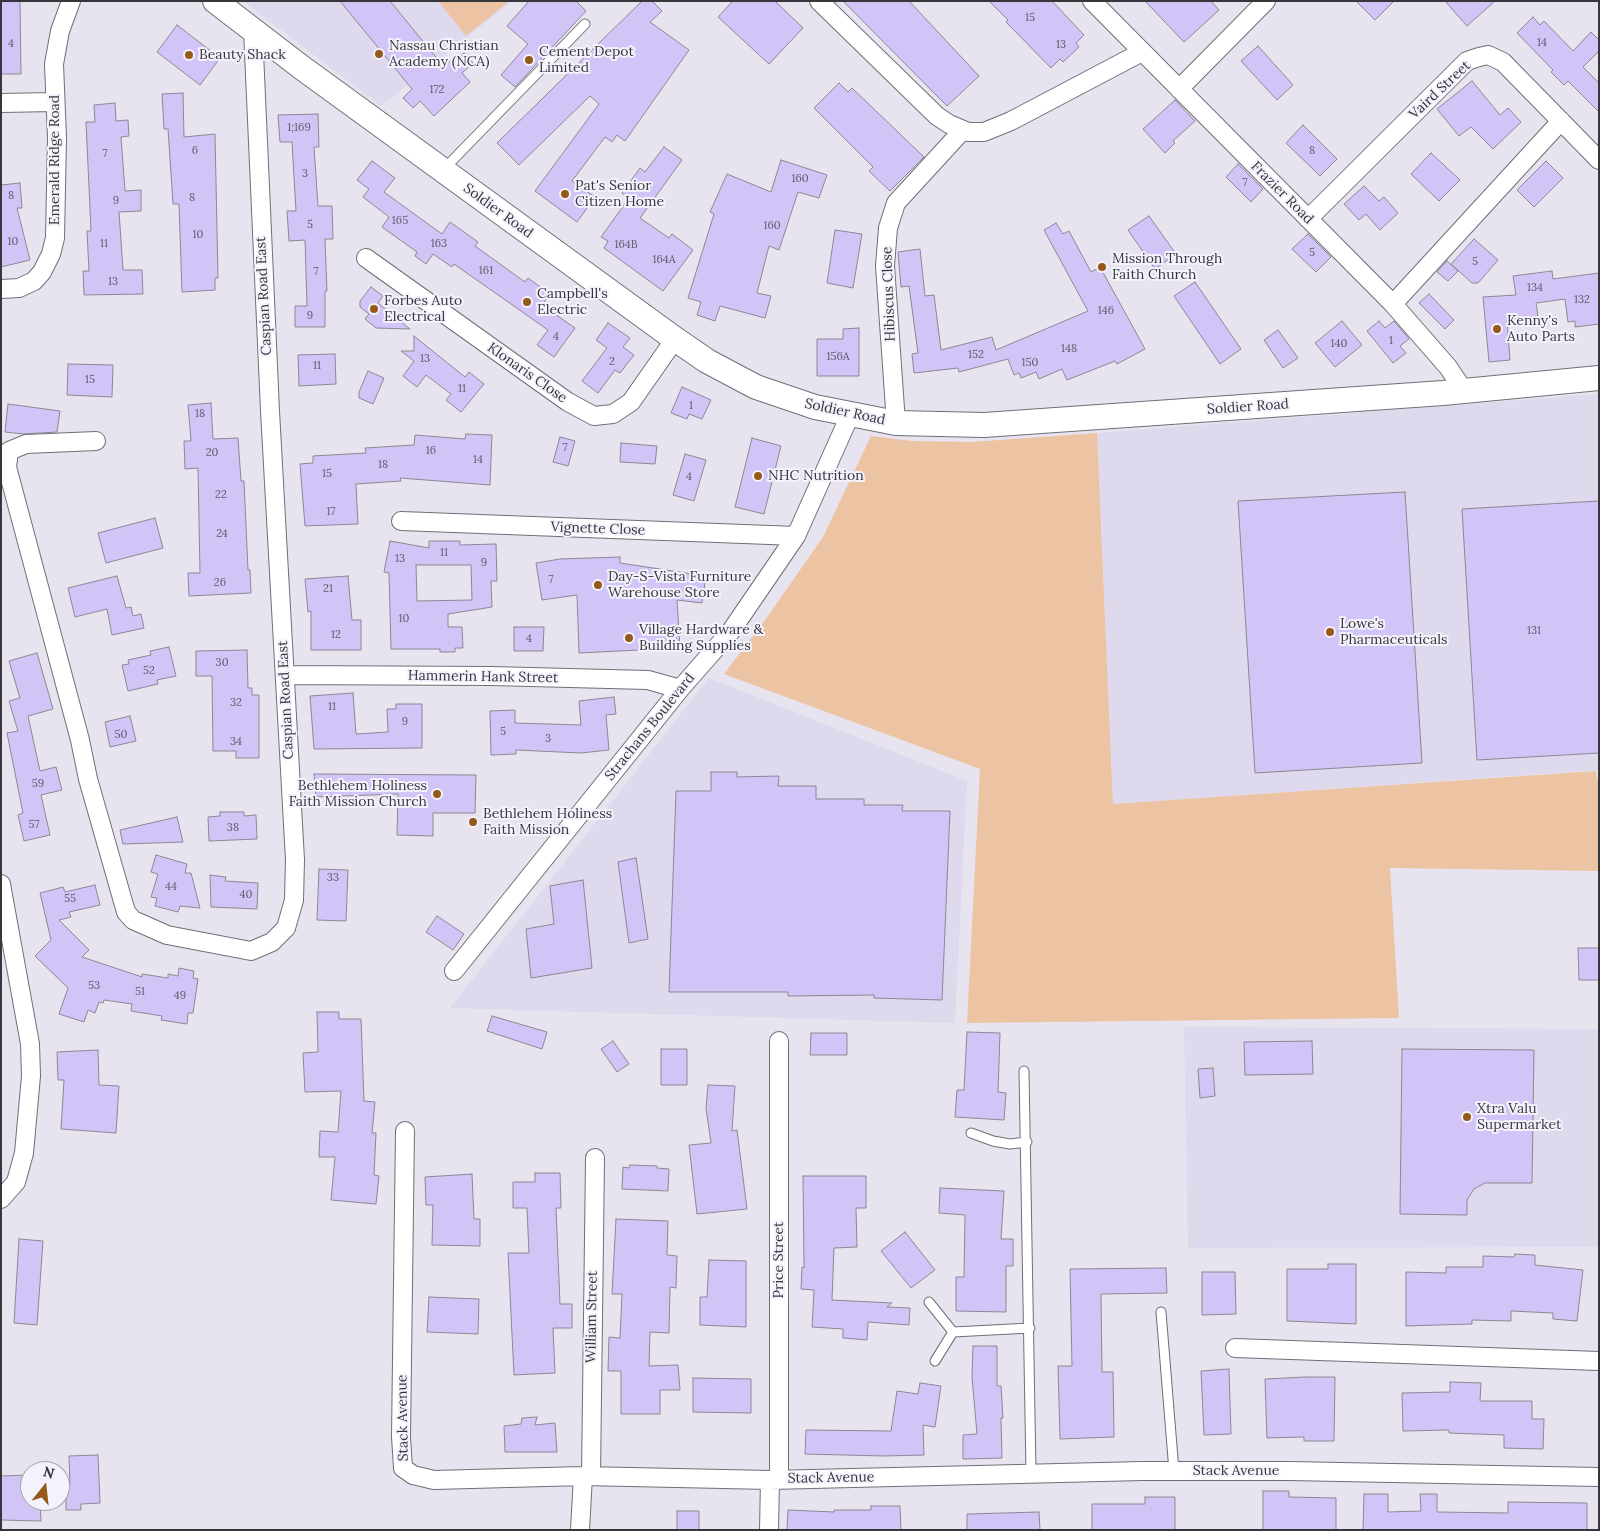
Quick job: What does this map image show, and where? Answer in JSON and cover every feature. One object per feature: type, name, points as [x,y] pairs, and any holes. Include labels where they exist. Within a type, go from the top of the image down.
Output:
[{"type":"main road","name":"Soldier Road","points":[[215,1],[675,339],[708,361],[756,387],[815,407],[896,423],[925,426],[984,425],[1464,391],[1599,378]]},
{"type":"street","name":"Emerald Ridge Road","points":[[1,289],[19,288],[34,281],[42,272],[51,254],[55,238],[56,136],[54,64],[56,47],[71,1]]},
{"type":"street","points":[[819,1],[937,116],[962,130],[984,132],[1011,121],[1142,52]]},
{"type":"street","name":"Frazier Road","points":[[1092,1],[1393,304],[1448,367],[1464,391]]},
{"type":"street","points":[[1179,89],[1266,1]]},
{"type":"street","name":"Caspian Road East","points":[[96,441],[26,444],[9,450],[7,467],[90,788],[126,912],[133,920],[167,935],[251,951],[272,942],[286,928],[294,900],[295,860],[268,381],[253,30]]},
{"type":"street","name":"Vaird Street","points":[[1308,219],[1467,61],[1488,56],[1503,62],[1599,160]]},
{"type":"street","points":[[1,103],[54,102]]},
{"type":"street","points":[[1393,304],[1561,121]]},
{"type":"street","name":"Hibiscus Close","points":[[896,423],[885,266],[888,228],[896,203],[962,130]]},
{"type":"street","name":"Klonaris Close","points":[[366,258],[568,402],[594,416],[613,414],[631,402],[675,339]]},
{"type":"street","name":"Strachans Boulevard","points":[[454,970],[680,689],[731,631],[796,536],[850,415]]},
{"type":"street","name":"Vignette Close","points":[[401,521],[796,536]]},
{"type":"street","name":"Hammerin Hank Street","points":[[284,675],[491,676],[648,680],[680,689]]},
{"type":"street","points":[[1,884],[30,1044],[31,1076],[24,1153],[16,1182],[1,1199]]},
{"type":"street","name":"Price Street","points":[[769,1530],[774,1480],[779,1041]]},
{"type":"street","name":"Stack Avenue","points":[[405,1131],[401,1437],[403,1468],[413,1474],[434,1480],[587,1476],[774,1480],[1174,1471],[1599,1477]]},
{"type":"street","name":"William Street","points":[[580,1530],[587,1476],[595,1158]]},
{"type":"street","points":[[1234,1348],[1599,1361]]},
{"type":"lane","points":[[443,170],[585,24]]},
{"type":"lane","points":[[1024,1071],[1027,1142],[1031,1473]]},
{"type":"lane","points":[[971,1134],[992,1141],[1010,1144],[1027,1142]]},
{"type":"lane","points":[[929,1302],[953,1332]]},
{"type":"lane","points":[[1161,1312],[1174,1471]]},
{"type":"lane","points":[[953,1332],[1030,1328]]},
{"type":"lane","points":[[935,1361],[953,1332]]},
{"type":"shaded area","name":"Nassau Christian Academy (NCA)","points":[[243,1],[512,1],[381,106]]},
{"type":"shaded area","points":[[438,1],[509,1],[466,36]]},
{"type":"shaded area","points":[[1599,394],[1599,770],[1113,804],[1097,433]]},
{"type":"shaded area","points":[[1097,433],[1113,804],[1596,771],[1599,789],[1599,871],[1390,868],[1399,1018],[967,1023],[980,769],[724,674],[768,616],[823,537],[871,436],[912,441],[971,442]]},
{"type":"shaded area","points":[[709,678],[967,781],[955,1023],[450,1008]]},
{"type":"shaded area","points":[[1184,1027],[1599,1029],[1599,1247],[1188,1248]]},
{"type":"building","points":[[1,1],[20,1],[21,74],[1,74]]},
{"type":"building","points":[[340,1],[390,1],[444,67],[451,60],[453,63],[464,53],[473,63],[462,73],[470,82],[434,116],[420,101],[413,108],[403,98],[412,89]]},
{"type":"building","name":"Cement Depot Limited","points":[[529,1],[576,1],[586,11],[515,87],[501,75],[528,44],[507,26]]},
{"type":"building","points":[[642,1],[652,1],[662,11],[650,22],[689,50],[625,141],[617,135],[612,142],[605,137],[572,181],[595,197],[577,222],[535,191],[599,104],[590,96],[519,165],[497,143]]},
{"type":"building","points":[[733,1],[775,1],[803,28],[769,64],[718,17]]},
{"type":"building","points":[[843,1],[909,1],[979,76],[947,106]]},
{"type":"building","points":[[989,1],[1052,1],[1084,35],[1076,43],[1079,47],[1063,62],[1060,59],[1051,68],[1006,22],[1008,20]]},
{"type":"building","points":[[1145,1],[1211,1],[1219,10],[1184,42]]},
{"type":"building","points":[[1356,1],[1394,1],[1375,20]]},
{"type":"building","points":[[1445,1],[1495,1],[1467,26]]},
{"type":"building","points":[[1533,17],[1540,25],[1544,21],[1573,51],[1591,32],[1599,40],[1599,51],[1583,67],[1599,83],[1599,112],[1568,81],[1564,85],[1551,72],[1553,70],[1517,33]]},
{"type":"building","name":"Beauty Shack","points":[[177,25],[220,58],[200,85],[157,52]]},
{"type":"building","points":[[1258,46],[1293,85],[1277,100],[1241,61]]},
{"type":"building","points":[[1472,81],[1500,115],[1508,108],[1521,122],[1493,149],[1471,127],[1459,136],[1437,109]]},
{"type":"building","points":[[839,83],[848,92],[852,88],[924,157],[890,191],[869,171],[873,167],[814,108]]},
{"type":"building","points":[[183,93],[184,137],[215,134],[218,278],[215,278],[215,290],[182,292],[179,204],[173,204],[168,129],[164,129],[162,94]]},
{"type":"building","points":[[1175,100],[1195,121],[1173,141],[1175,143],[1165,153],[1143,129]]},
{"type":"building","points":[[115,103],[116,121],[128,120],[129,136],[121,137],[125,191],[141,190],[141,211],[119,212],[123,270],[142,270],[143,294],[84,295],[83,271],[89,271],[87,231],[91,231],[86,122],[95,122],[94,105]]},
{"type":"building","points":[[318,114],[319,147],[314,147],[318,206],[332,206],[333,239],[325,239],[327,291],[325,291],[325,327],[295,327],[295,306],[307,306],[305,240],[289,241],[287,211],[296,211],[292,142],[280,142],[278,115]]},
{"type":"building","points":[[1303,125],[1337,159],[1320,176],[1286,143]]},
{"type":"building","points":[[664,147],[682,160],[640,218],[669,238],[672,234],[693,250],[663,291],[604,248],[608,241],[601,237],[629,198],[622,193],[640,168],[645,172]]},
{"type":"building","points":[[1431,153],[1460,180],[1439,201],[1411,174]]},
{"type":"building","points":[[781,160],[827,175],[819,198],[798,192],[779,250],[769,246],[757,293],[771,296],[765,318],[720,306],[715,321],[697,315],[701,302],[688,298],[714,214],[710,212],[727,174],[771,192]]},
{"type":"building","points":[[372,161],[395,178],[384,192],[442,234],[450,222],[478,242],[475,246],[525,282],[528,278],[550,294],[542,305],[575,328],[554,357],[537,345],[548,330],[454,264],[452,267],[433,254],[426,264],[415,256],[417,252],[382,227],[389,217],[363,197],[369,189],[357,180]]},
{"type":"building","points":[[1546,161],[1563,178],[1534,207],[1517,190]]},
{"type":"building","points":[[1238,164],[1263,189],[1251,202],[1226,177]]},
{"type":"building","points":[[20,183],[22,208],[17,208],[30,260],[1,267],[1,185]]},
{"type":"building","points":[[1364,186],[1379,201],[1384,197],[1398,213],[1380,230],[1366,214],[1359,220],[1344,204]]},
{"type":"building","points":[[1149,216],[1176,254],[1155,269],[1128,230]]},
{"type":"building","points":[[1056,223],[1063,234],[1069,231],[1091,272],[1100,267],[1145,349],[1117,364],[1115,361],[1067,380],[1062,369],[1039,379],[1036,372],[1021,378],[1019,373],[1014,375],[1008,359],[959,372],[958,368],[914,373],[912,354],[918,353],[909,286],[901,287],[898,252],[920,249],[925,296],[934,295],[941,350],[992,337],[996,350],[1088,311],[1044,230]]},
{"type":"building","points":[[835,230],[862,234],[853,288],[827,283]]},
{"type":"building","points":[[1308,234],[1331,257],[1316,272],[1292,249]]},
{"type":"building","points":[[1474,239],[1498,260],[1478,283],[1472,283],[1451,264]]},
{"type":"building","points":[[1447,261],[1458,271],[1448,281],[1437,272]]},
{"type":"building","points":[[1552,271],[1553,279],[1599,273],[1599,324],[1575,327],[1575,321],[1568,322],[1565,299],[1536,303],[1538,316],[1507,320],[1510,360],[1489,362],[1483,297],[1516,295],[1513,276]]},
{"type":"building","points":[[1195,282],[1241,349],[1220,364],[1174,296]]},
{"type":"building","name":"Forbes Auto Electrical","points":[[371,287],[383,296],[378,303],[410,329],[376,328],[365,319],[369,314],[360,307],[360,301]]},
{"type":"building","points":[[1429,294],[1454,320],[1445,329],[1419,303]]},
{"type":"building","points":[[1342,321],[1362,345],[1335,367],[1315,343]]},
{"type":"building","points":[[1379,321],[1385,328],[1394,321],[1409,339],[1400,346],[1406,353],[1393,363],[1367,331]]},
{"type":"building","points":[[608,323],[630,338],[623,347],[634,355],[620,373],[615,370],[598,393],[582,381],[607,348],[596,340]]},
{"type":"building","points":[[859,328],[859,376],[817,376],[817,339],[843,339],[843,329]]},
{"type":"building","points":[[1278,330],[1298,358],[1283,368],[1264,340]]},
{"type":"building","points":[[414,336],[465,377],[469,372],[484,384],[461,412],[446,400],[451,394],[426,375],[417,387],[403,376],[414,361],[401,351],[414,351]]},
{"type":"building","points":[[335,354],[336,384],[299,386],[298,355]]},
{"type":"building","points":[[68,364],[113,365],[112,397],[67,395]]},
{"type":"building","points":[[368,371],[384,378],[373,404],[359,398],[359,392]]},
{"type":"building","points":[[682,387],[711,400],[702,419],[689,414],[687,419],[671,413]]},
{"type":"building","points":[[211,403],[213,439],[238,438],[241,481],[244,481],[248,570],[250,570],[251,593],[189,596],[188,573],[200,573],[198,468],[185,469],[184,441],[191,441],[188,405]]},
{"type":"building","points":[[8,404],[60,411],[57,432],[23,434],[5,432]]},
{"type":"building","points":[[466,434],[492,435],[490,485],[400,478],[401,481],[356,484],[358,524],[305,526],[300,464],[313,463],[313,456],[366,453],[365,448],[414,445],[415,435],[465,439]]},
{"type":"building","points":[[560,437],[575,441],[568,466],[553,462]]},
{"type":"building","points":[[752,438],[781,446],[764,514],[735,507]]},
{"type":"building","points":[[621,443],[657,446],[655,464],[620,462]]},
{"type":"building","points":[[685,454],[706,460],[694,501],[673,495]]},
{"type":"building","name":"Lowe's Pharmaceuticals","points":[[1405,492],[1422,763],[1255,773],[1238,501]]},
{"type":"building","name":"Lowe's Pharmaceuticals","points":[[1599,501],[1599,753],[1477,760],[1462,509]]},
{"type":"building","points":[[155,518],[163,548],[106,563],[98,533]]},
{"type":"building","points":[[390,541],[429,548],[429,541],[460,541],[460,545],[496,544],[497,581],[491,581],[492,607],[448,614],[448,627],[462,627],[463,648],[455,648],[455,652],[440,652],[440,649],[391,649],[389,573],[384,572]],"holes":[[[416,565],[471,565],[472,600],[417,601]]]},
{"type":"building","points":[[620,557],[620,563],[706,576],[702,603],[677,600],[680,648],[579,653],[577,595],[542,600],[536,563],[560,559]]},
{"type":"building","points":[[117,576],[126,608],[131,607],[133,616],[141,614],[144,628],[112,635],[107,609],[75,617],[68,588]]},
{"type":"building","points":[[348,576],[352,620],[361,620],[361,650],[311,650],[311,611],[308,612],[305,579]]},
{"type":"building","points":[[514,627],[544,627],[543,651],[514,651]]},
{"type":"building","points":[[169,647],[176,676],[157,680],[158,684],[128,691],[122,665],[129,664],[128,660],[151,655],[150,651]]},
{"type":"building","points":[[247,650],[248,688],[252,688],[252,695],[259,695],[259,758],[236,758],[236,751],[213,751],[212,676],[196,676],[196,651]]},
{"type":"building","points":[[37,653],[53,709],[28,716],[40,771],[56,767],[62,790],[41,795],[50,835],[24,841],[18,815],[23,813],[7,733],[18,731],[9,701],[20,698],[9,661]]},
{"type":"building","points":[[353,693],[356,734],[388,732],[387,709],[396,709],[396,704],[422,704],[422,748],[314,749],[310,696]]},
{"type":"building","points":[[614,697],[616,714],[606,715],[609,750],[581,753],[516,750],[516,754],[491,755],[490,711],[515,710],[515,723],[581,725],[579,701]]},
{"type":"building","points":[[130,716],[136,741],[110,747],[105,722]]},
{"type":"building","points":[[711,772],[737,772],[737,777],[779,776],[778,786],[816,786],[816,799],[864,799],[864,805],[903,805],[902,811],[950,811],[942,1000],[874,998],[874,995],[788,996],[788,992],[669,992],[676,791],[711,791]]},
{"type":"building","name":"Bethlehem Holiness Faith Mission Church","points":[[314,774],[476,775],[475,813],[433,813],[433,836],[397,835],[398,794],[316,797]]},
{"type":"building","points":[[220,812],[244,812],[244,816],[256,815],[257,839],[209,841],[208,817],[220,816]]},
{"type":"building","points":[[177,817],[183,842],[123,844],[120,830]]},
{"type":"building","points":[[156,855],[187,864],[185,873],[191,873],[200,908],[180,906],[178,912],[155,906],[157,898],[151,897],[158,874],[151,872]]},
{"type":"building","points":[[636,858],[648,939],[629,943],[618,862]]},
{"type":"building","points":[[319,869],[348,870],[346,921],[317,920]]},
{"type":"building","points":[[210,875],[226,877],[225,881],[258,883],[257,909],[211,907]]},
{"type":"building","points":[[583,880],[592,968],[531,978],[526,929],[554,924],[550,886]]},
{"type":"building","points":[[95,885],[100,905],[69,912],[71,917],[59,920],[89,950],[82,957],[142,977],[142,974],[168,978],[168,974],[178,976],[179,968],[194,971],[193,978],[198,979],[193,1013],[188,1013],[187,1024],[161,1020],[162,1016],[131,1011],[132,1004],[104,1000],[103,1003],[99,1002],[95,1013],[88,1010],[84,1022],[59,1014],[68,988],[35,956],[51,940],[40,893],[63,887],[65,892]]},
{"type":"building","points":[[437,916],[464,934],[453,950],[426,932]]},
{"type":"building","points":[[1578,948],[1599,948],[1599,980],[1579,980]]},
{"type":"building","points":[[317,1012],[339,1012],[339,1019],[361,1019],[364,1101],[375,1102],[372,1133],[376,1133],[374,1175],[379,1176],[376,1204],[331,1200],[335,1157],[319,1157],[320,1131],[338,1132],[341,1091],[305,1092],[303,1053],[318,1052]]},
{"type":"building","points":[[492,1016],[547,1032],[542,1049],[487,1031]]},
{"type":"building","points":[[967,1032],[1000,1033],[998,1092],[1006,1093],[1004,1120],[955,1117],[957,1090],[964,1090]]},
{"type":"building","points":[[811,1033],[847,1033],[847,1055],[810,1055]]},
{"type":"building","points":[[613,1041],[629,1064],[617,1072],[601,1049]]},
{"type":"building","points":[[1312,1041],[1313,1074],[1245,1075],[1244,1042]]},
{"type":"building","points":[[661,1049],[687,1049],[687,1085],[661,1085]]},
{"type":"building","name":"Xtra Valu Supermarket","points":[[1402,1049],[1534,1050],[1532,1183],[1485,1183],[1474,1189],[1467,1200],[1467,1215],[1400,1214]]},
{"type":"building","points":[[98,1050],[99,1085],[119,1086],[116,1133],[61,1129],[64,1080],[58,1080],[57,1052]]},
{"type":"building","points":[[1213,1068],[1215,1096],[1200,1098],[1198,1069]]},
{"type":"building","points":[[708,1085],[735,1086],[732,1131],[737,1130],[747,1209],[697,1214],[689,1145],[711,1143],[706,1108]]},
{"type":"building","points":[[630,1165],[657,1166],[657,1168],[669,1169],[668,1191],[622,1189],[623,1167],[629,1168]]},
{"type":"building","points":[[535,1173],[560,1173],[561,1208],[556,1208],[560,1304],[572,1304],[572,1328],[553,1328],[555,1373],[514,1375],[508,1253],[529,1253],[527,1208],[513,1208],[513,1182],[535,1182]]},
{"type":"building","points":[[472,1174],[474,1219],[480,1219],[480,1246],[432,1245],[433,1205],[426,1205],[425,1177]]},
{"type":"building","points":[[803,1176],[866,1176],[866,1208],[856,1208],[857,1247],[834,1248],[832,1300],[892,1303],[887,1307],[910,1308],[909,1325],[868,1322],[867,1340],[843,1338],[843,1329],[812,1327],[814,1290],[801,1289],[802,1267],[804,1268]]},
{"type":"building","points":[[940,1188],[1004,1191],[1001,1239],[1013,1239],[1013,1266],[1006,1266],[1006,1312],[956,1311],[956,1277],[964,1277],[965,1215],[939,1213]]},
{"type":"building","points":[[616,1219],[668,1221],[667,1255],[677,1256],[676,1288],[670,1287],[669,1333],[650,1332],[649,1366],[678,1365],[680,1390],[660,1390],[660,1414],[621,1414],[621,1371],[608,1371],[609,1337],[620,1338],[622,1294],[612,1294]]},
{"type":"building","points":[[905,1232],[935,1270],[911,1288],[881,1251]]},
{"type":"building","points":[[19,1239],[43,1241],[37,1325],[14,1323]]},
{"type":"building","points":[[1515,1254],[1535,1255],[1535,1265],[1583,1270],[1577,1321],[1553,1319],[1553,1313],[1511,1311],[1511,1321],[1472,1320],[1472,1324],[1406,1326],[1406,1272],[1446,1273],[1446,1267],[1483,1267],[1483,1256],[1514,1257]]},
{"type":"building","points":[[709,1260],[746,1261],[746,1327],[700,1325],[700,1297],[707,1297]]},
{"type":"building","points":[[1328,1264],[1356,1264],[1356,1324],[1287,1321],[1287,1269],[1328,1269]]},
{"type":"building","points":[[1166,1268],[1167,1293],[1101,1294],[1102,1372],[1113,1372],[1114,1437],[1060,1439],[1058,1366],[1072,1366],[1070,1269]]},
{"type":"building","points":[[1202,1272],[1235,1272],[1236,1314],[1202,1315]]},
{"type":"building","points":[[429,1297],[479,1299],[478,1334],[427,1332]]},
{"type":"building","points":[[973,1346],[997,1346],[997,1386],[1001,1386],[1003,1418],[1001,1418],[1002,1458],[963,1459],[963,1435],[977,1434],[972,1377]]},
{"type":"building","points":[[1229,1369],[1231,1434],[1204,1435],[1201,1371]]},
{"type":"building","points":[[1335,1377],[1334,1441],[1304,1441],[1304,1437],[1267,1438],[1265,1379]]},
{"type":"building","points":[[693,1378],[751,1379],[751,1413],[693,1412]]},
{"type":"building","points":[[1450,1382],[1481,1383],[1480,1401],[1532,1401],[1532,1419],[1544,1419],[1543,1449],[1504,1448],[1504,1435],[1449,1433],[1449,1430],[1403,1431],[1402,1393],[1450,1392]]},
{"type":"building","points":[[920,1383],[941,1386],[935,1427],[923,1425],[924,1455],[805,1454],[806,1430],[891,1431],[897,1391],[918,1394]]},
{"type":"building","points":[[537,1417],[535,1425],[555,1423],[557,1452],[505,1452],[504,1426],[521,1424],[522,1418]]},
{"type":"building","points":[[98,1455],[100,1503],[81,1504],[81,1510],[70,1510],[69,1456]]},
{"type":"building","points":[[20,1475],[20,1511],[40,1511],[41,1521],[1,1520],[1,1476]]},
{"type":"building","points":[[1263,1491],[1289,1491],[1289,1497],[1336,1498],[1336,1530],[1263,1530]]},
{"type":"building","points":[[1364,1494],[1388,1494],[1388,1512],[1421,1511],[1420,1494],[1437,1494],[1437,1512],[1508,1513],[1508,1502],[1587,1503],[1587,1530],[1363,1530]]},
{"type":"building","points":[[1145,1497],[1175,1497],[1175,1530],[1092,1530],[1092,1504],[1145,1504]]},
{"type":"building","points":[[871,1506],[900,1506],[901,1530],[787,1530],[788,1510],[834,1512],[834,1510],[871,1510]]},
{"type":"building","points":[[677,1511],[699,1511],[699,1530],[677,1530]]},
{"type":"building","points":[[1039,1512],[1040,1530],[967,1530],[967,1514]]},
{"type":"place","name":"Nassau Christian Academy (NCA)","points":[[379,54]]},
{"type":"place","name":"Beauty Shack","points":[[189,55]]},
{"type":"place","name":"Cement Depot Limited","points":[[529,60]]},
{"type":"place","name":"Pat's Senior Citizen Home","points":[[565,194]]},
{"type":"place","name":"Mission Through Faith Church","points":[[1102,267]]},
{"type":"place","name":"Campbell's Electric","points":[[527,302]]},
{"type":"place","name":"Forbes Auto Electrical","points":[[374,309]]},
{"type":"place","name":"Kenny's Auto Parts","points":[[1497,329]]},
{"type":"place","name":"NHC Nutrition","points":[[758,476]]},
{"type":"place","name":"Day-S-Vista Furniture Warehouse Store","points":[[598,585]]},
{"type":"place","name":"Lowe's Pharmaceuticals","points":[[1330,632]]},
{"type":"place","name":"Village Hardware & Building Supplies","points":[[629,638]]},
{"type":"place","name":"Bethlehem Holiness Faith Mission Church","points":[[437,794]]},
{"type":"place","name":"Bethlehem Holiness Faith Mission","points":[[473,822]]},
{"type":"place","name":"Xtra Valu Supermarket","points":[[1467,1117]]}]
